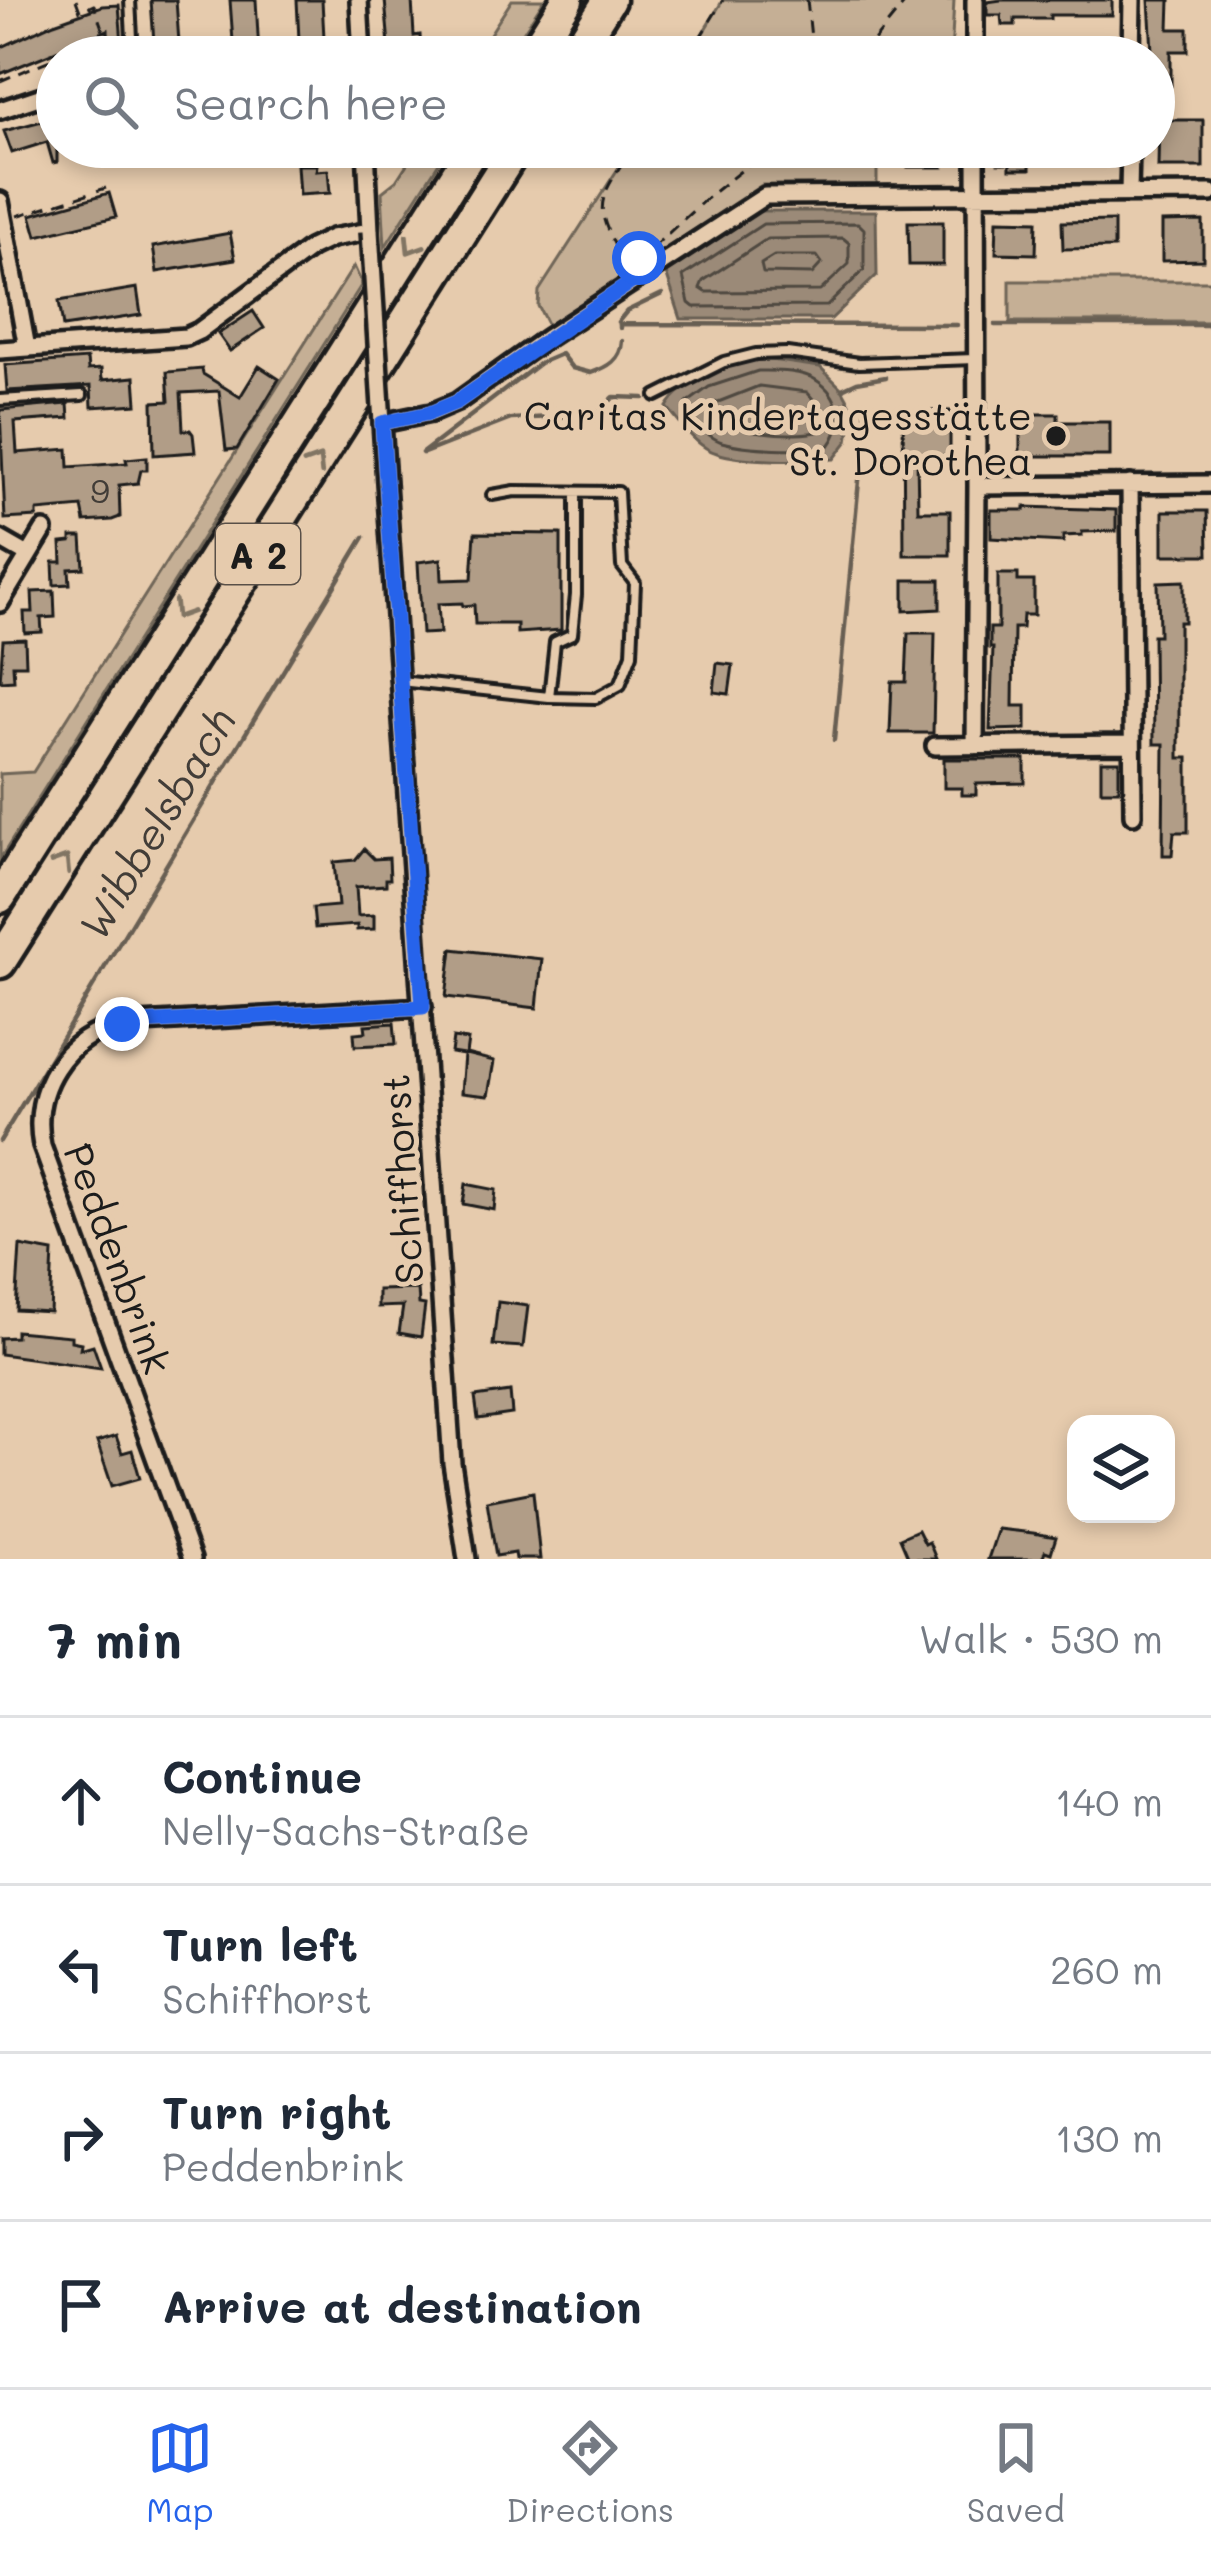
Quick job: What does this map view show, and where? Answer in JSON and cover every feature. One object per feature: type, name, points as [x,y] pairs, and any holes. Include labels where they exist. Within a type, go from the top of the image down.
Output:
[{"type":"highway","points":[[544,36],[567,0]]},
{"type":"highway","points":[[586,36],[609,0]]},
{"type":"highway","name":"A 2","points":[[0,897],[461,168]]},
{"type":"highway","name":"A 2","points":[[0,962],[502,168]]},
{"type":"street","points":[[359,0],[361,36]]},
{"type":"street","points":[[975,0],[975,36]]},
{"type":"street","points":[[1131,36],[1132,0]]},
{"type":"street","points":[[0,110],[36,98]]},
{"type":"street","name":"Schiffhorst","points":[[366,168],[452,1463],[467,1559]]},
{"type":"street","points":[[976,168],[976,746]]},
{"type":"street","points":[[1130,168],[1130,194]]},
{"type":"street","points":[[382,423],[457,402],[765,196],[1211,193]]},
{"type":"street","points":[[0,201],[28,348]]},
{"type":"street","points":[[0,350],[186,337],[311,248],[367,227]]},
{"type":"street","points":[[1130,484],[1132,815]]},
{"type":"street","points":[[977,486],[1211,484]]},
{"type":"street","points":[[0,603],[44,530]]},
{"type":"street","points":[[0,538],[28,555]]},
{"type":"street","points":[[934,746],[1132,745]]},
{"type":"street","name":"Peddenbrink","points":[[192,1559],[42,1146],[40,1112],[46,1085],[73,1047],[107,1027],[423,1007]]},
{"type":"lane","points":[[130,0],[132,36]]},
{"type":"lane","points":[[656,396],[724,362],[756,354],[787,353],[859,363],[976,359]]},
{"type":"lane","points":[[0,400],[82,395]]},
{"type":"lane","points":[[549,697],[555,642],[572,634],[576,492]]},
{"type":"lane","points":[[399,681],[596,698],[620,685],[632,654],[635,584],[622,566],[617,492],[492,495]]},
{"type":"path","points":[[76,0],[80,11],[94,5],[105,36]]},
{"type":"path","points":[[701,36],[723,0]]},
{"type":"path","points":[[807,0],[811,36]]},
{"type":"path","points":[[878,36],[907,0]]},
{"type":"path","points":[[0,81],[36,66]]},
{"type":"path","points":[[619,168],[600,199],[600,214],[633,281]]},
{"type":"path","points":[[633,281],[639,258],[747,168]]},
{"type":"path","points":[[4,220],[106,188]]},
{"type":"shaded area","points":[[512,0],[544,0],[521,36],[489,36]]},
{"type":"shaded area","points":[[723,0],[954,0],[952,36],[701,36]]},
{"type":"shaded area","points":[[404,168],[436,168],[385,247],[382,192]]},
{"type":"shaded area","points":[[618,168],[877,168],[877,185],[762,185],[548,326],[538,306],[539,291]]},
{"type":"shaded area","points":[[354,266],[362,284],[0,859],[0,774],[33,772]]},
{"type":"shaded area","points":[[1010,281],[1211,281],[1211,322],[1010,322]]},
{"type":"water","points":[[759,211],[876,211],[877,275],[831,319],[681,319],[666,273]]},
{"type":"water","points":[[757,358],[820,367],[842,389],[853,409],[848,441],[834,459],[758,459],[717,453],[696,440],[667,407],[695,381]]},
{"type":"building","points":[[151,0],[176,0],[179,36],[154,36]]},
{"type":"building","points":[[230,0],[256,0],[258,36],[233,36]]},
{"type":"building","points":[[297,0],[322,0],[324,36],[299,36]]},
{"type":"building","points":[[385,0],[412,0],[414,36],[388,36]]},
{"type":"building","points":[[1112,0],[1112,15],[1050,15],[1050,19],[1015,19],[1015,25],[1002,25],[1001,15],[987,15],[987,2]]},
{"type":"building","points":[[1149,0],[1170,0],[1169,29],[1188,29],[1188,51],[1175,51],[1175,36],[1151,36]]},
{"type":"building","points":[[119,5],[121,36],[108,36],[108,30],[93,36],[36,36],[36,59],[0,74],[0,48],[102,6]]},
{"type":"building","points":[[1175,120],[1203,120],[1203,167],[1175,167]]},
{"type":"building","points":[[36,123],[36,145],[12,153],[4,131]]},
{"type":"building","points":[[297,168],[328,170],[330,193],[299,195]]},
{"type":"building","points":[[109,193],[116,217],[37,236],[31,215]]},
{"type":"building","points":[[997,220],[1037,221],[1036,254],[996,253]]},
{"type":"building","points":[[1114,221],[1114,248],[1063,249],[1062,222]]},
{"type":"building","points":[[1203,221],[1203,260],[1162,261],[1162,222]]},
{"type":"building","points":[[908,222],[943,222],[943,265],[909,265]]},
{"type":"building","points":[[230,233],[235,259],[157,272],[153,247]]},
{"type":"building","points":[[137,288],[141,315],[63,327],[59,301]]},
{"type":"building","points":[[253,311],[264,328],[230,351],[218,334]]},
{"type":"building","points":[[87,359],[88,370],[101,369],[102,380],[135,377],[137,404],[92,407],[91,386],[7,391],[5,365]]},
{"type":"building","points":[[259,366],[279,379],[237,449],[226,450],[219,391],[181,393],[183,430],[193,434],[195,452],[154,455],[153,402],[169,401],[167,372],[202,369],[240,397]]},
{"type":"building","points":[[68,404],[69,418],[15,422],[17,453],[68,449],[69,467],[147,457],[147,470],[141,470],[138,483],[119,485],[120,517],[112,520],[85,522],[82,507],[5,519],[0,410]]},
{"type":"building","points":[[903,411],[950,411],[950,456],[917,456],[918,511],[950,511],[950,555],[904,555]]},
{"type":"building","points":[[1020,414],[1058,414],[1058,422],[1110,422],[1110,456],[1020,456]]},
{"type":"building","points":[[991,510],[1116,510],[1116,531],[1082,532],[1063,536],[1063,542],[991,538]]},
{"type":"building","points":[[1163,511],[1207,511],[1208,555],[1163,555]]},
{"type":"building","points":[[475,533],[561,534],[561,630],[517,633],[517,624],[475,624],[474,605],[462,603],[438,604],[440,633],[422,634],[418,562],[441,559],[442,580],[472,579]]},
{"type":"building","points":[[71,537],[82,537],[84,568],[69,569],[70,584],[54,585],[53,562],[62,562],[61,543],[71,542]]},
{"type":"building","points":[[998,574],[1018,574],[1018,581],[1034,581],[1034,615],[1023,615],[1022,628],[1014,628],[1013,706],[1026,706],[1026,729],[990,730],[990,628],[998,628]]},
{"type":"building","points":[[904,580],[940,580],[940,609],[904,611]]},
{"type":"building","points":[[1184,581],[1184,622],[1179,622],[1179,758],[1188,758],[1188,832],[1174,832],[1172,855],[1163,855],[1164,744],[1154,744],[1153,635],[1159,635],[1158,582]]},
{"type":"building","points":[[54,591],[55,617],[41,618],[42,632],[25,633],[24,612],[33,612],[32,592]]},
{"type":"building","points":[[908,633],[935,633],[933,733],[890,733],[892,682],[906,682]]},
{"type":"building","points":[[25,639],[26,665],[13,665],[14,680],[0,681],[3,640]]},
{"type":"building","points":[[717,663],[733,665],[729,694],[714,692]]},
{"type":"building","points":[[944,759],[1025,759],[1025,783],[976,784],[976,795],[962,795],[962,788],[944,788]]},
{"type":"building","points":[[1101,761],[1119,761],[1119,790],[1101,790]]},
{"type":"building","points":[[364,849],[374,859],[389,858],[386,885],[356,887],[358,916],[374,915],[374,929],[357,930],[357,925],[315,928],[313,908],[338,906],[334,862],[355,860]]},
{"type":"building","points":[[452,949],[542,959],[537,1008],[446,997]]},
{"type":"building","points":[[394,1023],[396,1044],[355,1046],[354,1033],[366,1032],[365,1025]]},
{"type":"building","points":[[453,1038],[468,1040],[466,1054],[494,1061],[488,1096],[461,1093],[464,1055],[451,1053]]},
{"type":"building","points":[[466,1184],[496,1190],[494,1210],[463,1204]]},
{"type":"building","points":[[20,1246],[53,1252],[50,1312],[16,1310]]},
{"type":"building","points":[[418,1289],[419,1304],[425,1305],[421,1337],[399,1333],[403,1306],[378,1307],[378,1290]]},
{"type":"building","points":[[498,1302],[528,1306],[523,1347],[493,1345]]},
{"type":"building","points":[[16,1331],[71,1336],[71,1341],[81,1343],[80,1349],[93,1345],[101,1368],[0,1354],[0,1338],[16,1337]]},
{"type":"building","points":[[510,1392],[512,1414],[478,1419],[475,1397]]},
{"type":"building","points":[[116,1436],[122,1453],[132,1450],[140,1478],[112,1486],[97,1442]]},
{"type":"building","points":[[533,1492],[540,1559],[516,1559],[515,1553],[496,1556],[487,1501]]},
{"type":"building","points":[[998,1529],[1056,1537],[1051,1553],[1045,1551],[1042,1559],[988,1559]]},
{"type":"building","points":[[918,1530],[936,1559],[909,1559],[900,1538]]},
{"type":"waterway","points":[[618,322],[627,311],[662,294]]},
{"type":"waterway","points":[[620,328],[620,324],[957,325]]},
{"type":"waterway","points":[[995,325],[1211,325]]},
{"type":"waterway","name":"Wibbelsbach","points":[[422,453],[540,363],[561,354],[572,368],[591,373],[612,362],[622,341]]},
{"type":"waterway","points":[[842,389],[886,377]]},
{"type":"waterway","points":[[424,453],[511,419],[595,415],[614,397],[644,398]]},
{"type":"waterway","points":[[834,740],[866,408]]},
{"type":"waterway","name":"Wibbelsbach","points":[[0,1141],[364,537]]},
{"type":"place","name":"Caritas Kindertagesstätte St. Dorothea","points":[[1056,436]]},
{"type":"route","points":[[122,1024],[423,1007],[382,423],[430,413],[473,392],[633,281],[639,258]]}]
